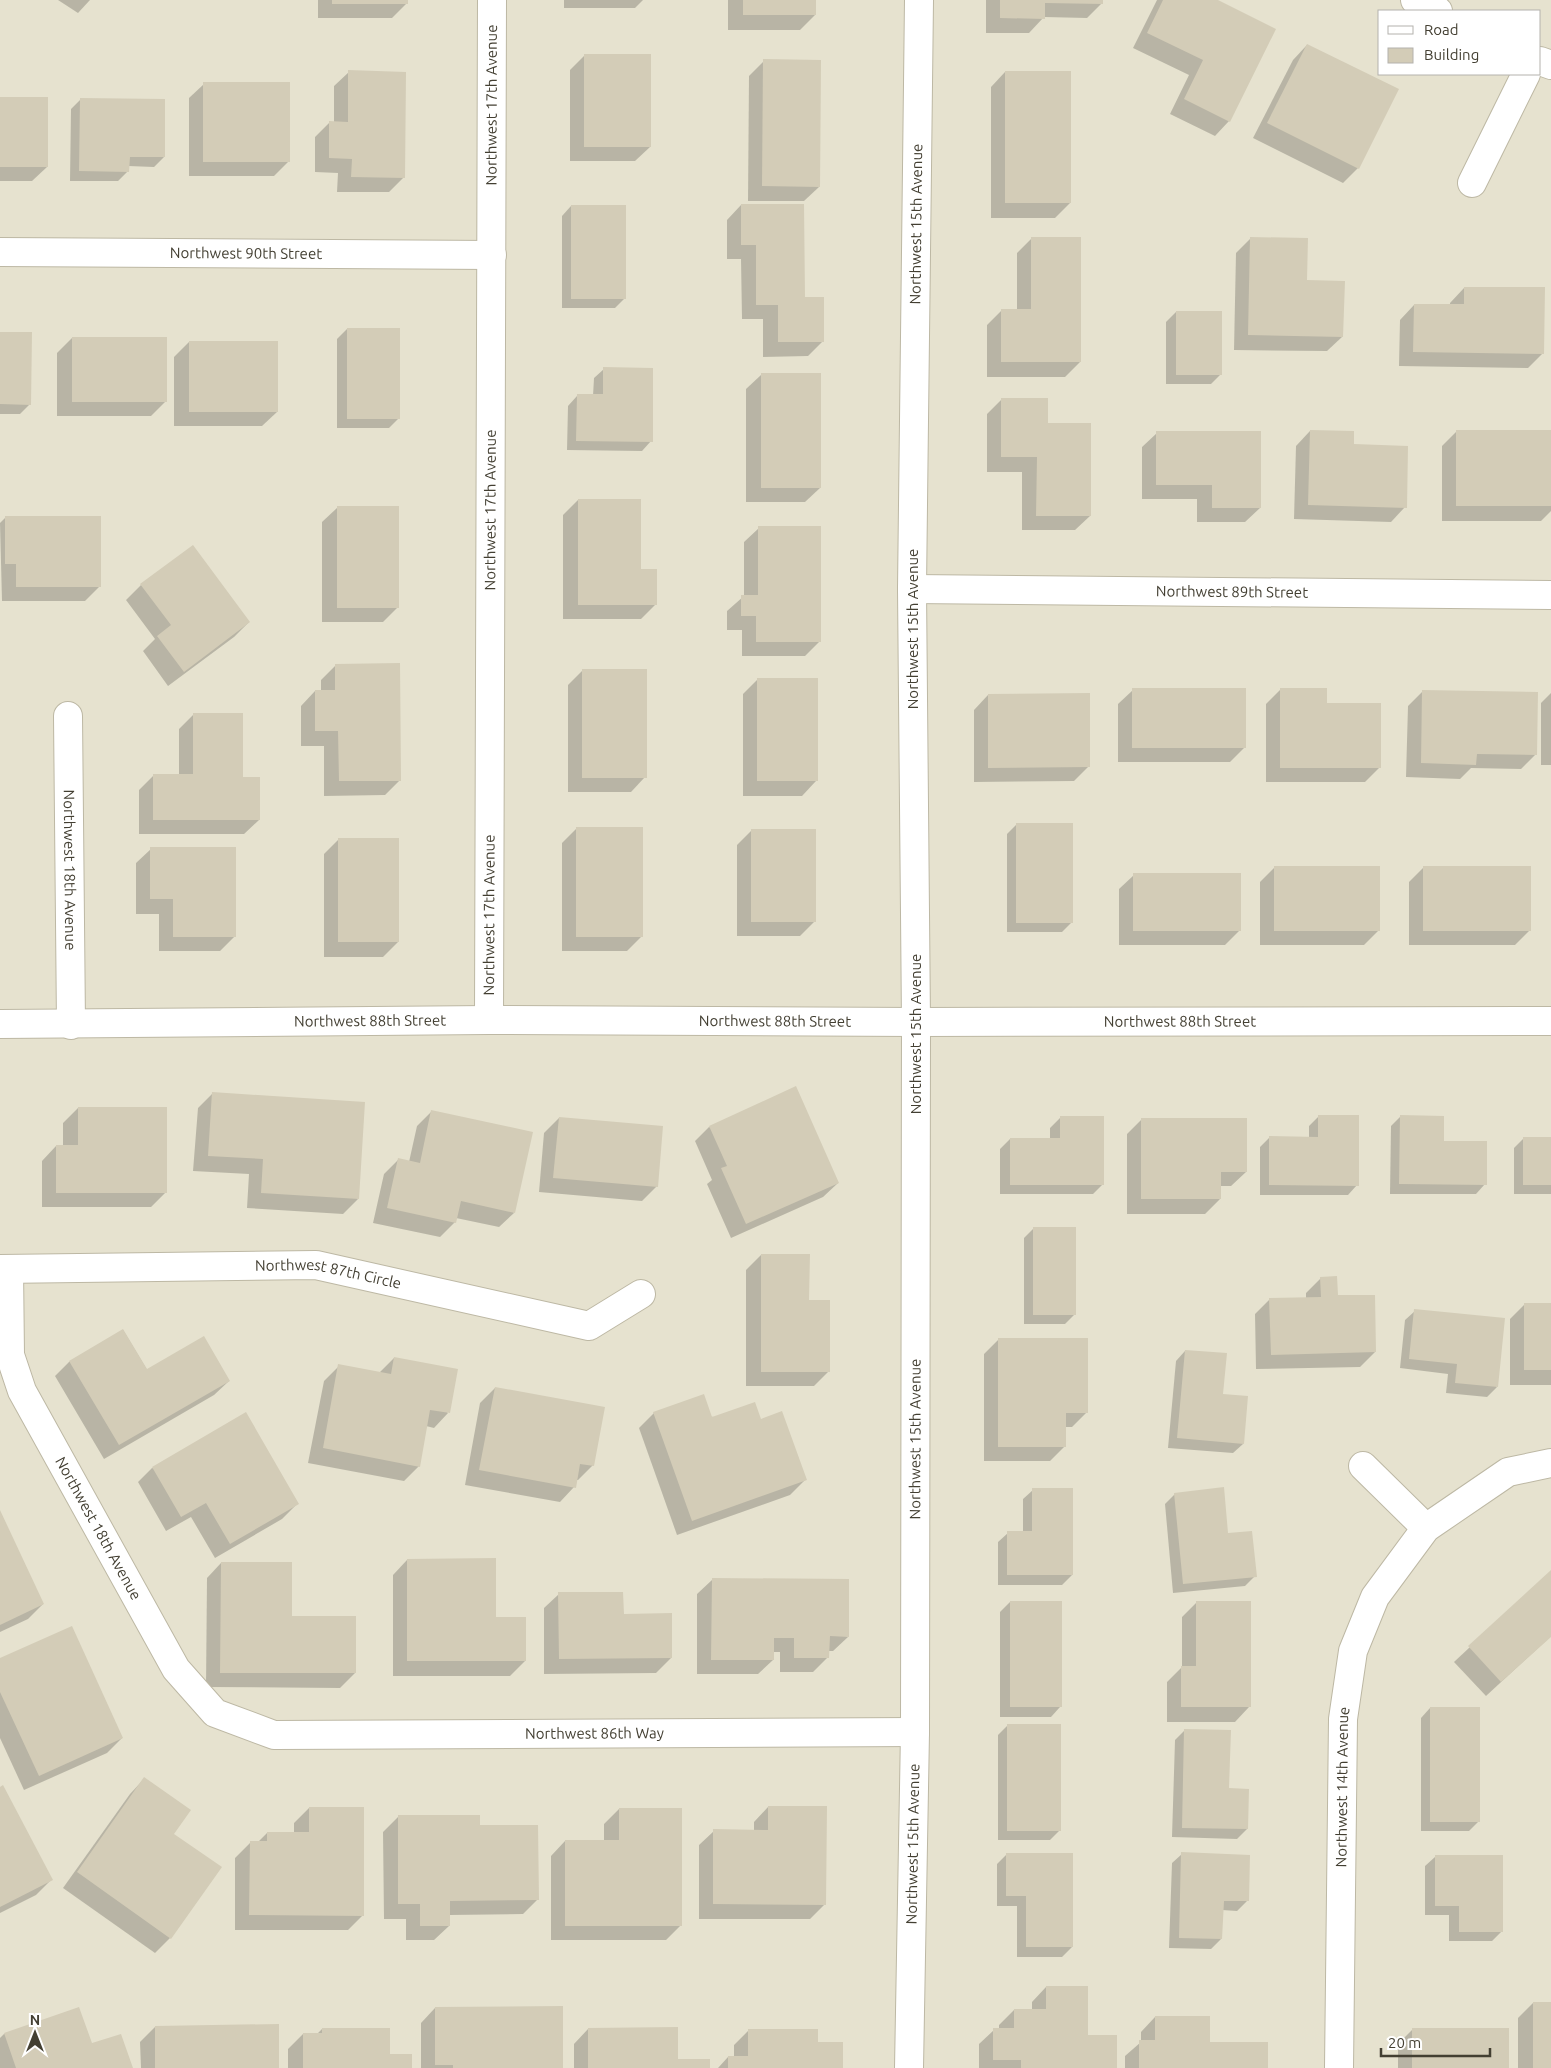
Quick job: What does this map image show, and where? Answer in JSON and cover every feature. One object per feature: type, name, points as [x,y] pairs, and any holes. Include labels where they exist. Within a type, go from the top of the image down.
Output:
[{"type":"street","name":"Northwest 17th Avenue","points":[[489,1020],[492,0]]},
{"type":"street","name":"Northwest 15th Avenue","points":[[909,2068],[915,1732],[916,1022],[912,589],[919,0]]},
{"type":"street","points":[[1415,0],[1436,10]]},
{"type":"street","points":[[1472,183],[1526,75]]},
{"type":"street","name":"Northwest 90th Street","points":[[0,252],[492,255]]},
{"type":"street","name":"Northwest 89th Street","points":[[912,589],[1551,595]]},
{"type":"street","name":"Northwest 18th Avenue","points":[[68,716],[71,1024]]},
{"type":"street","name":"Northwest 88th Street","points":[[0,1024],[489,1020],[916,1022],[1551,1020]]},
{"type":"street","name":"Northwest 87th Circle","points":[[5,1269],[316,1265],[589,1326],[641,1294]]},
{"type":"street","name":"Northwest 18th Avenue","points":[[5,1269],[10,1355],[22,1391],[176,1668],[215,1713],[274,1735]]},
{"type":"street","name":"Northwest 14th Avenue","points":[[1339,2068],[1343,1719],[1353,1651],[1375,1597],[1426,1528],[1508,1472],[1551,1463]]},
{"type":"street","points":[[1363,1466],[1426,1528]]},
{"type":"street","name":"Northwest 86th Way","points":[[274,1735],[915,1732]]},
{"type":"shaded area","points":[[0,0],[1551,0],[1551,2068],[0,2068]]},
{"type":"building","points":[[332,0],[408,0],[408,4],[332,4]]},
{"type":"building","points":[[743,0],[816,0],[816,15],[743,15]]},
{"type":"building","points":[[1000,0],[1103,0],[1103,4],[1045,3],[1045,19],[1000,18]]},
{"type":"building","points":[[1163,0],[1218,0],[1276,29],[1230,122],[1184,99],[1203,60],[1147,33]]},
{"type":"building","points":[[1307,44],[1399,89],[1359,169],[1267,123]]},
{"type":"building","points":[[584,54],[651,54],[651,147],[584,147]]},
{"type":"building","points":[[763,59],[821,60],[820,187],[762,186]]},
{"type":"building","points":[[348,70],[406,72],[405,178],[351,177],[352,159],[329,158],[329,121],[348,122]]},
{"type":"building","points":[[1005,71],[1071,71],[1071,203],[1005,203]]},
{"type":"building","points":[[203,82],[290,82],[290,162],[203,162]]},
{"type":"building","points":[[0,97],[48,97],[48,167],[0,167]]},
{"type":"building","points":[[80,98],[165,99],[165,157],[130,157],[129,172],[79,171]]},
{"type":"building","points":[[741,204],[804,204],[805,297],[824,297],[824,342],[778,342],[778,305],[756,305],[756,245],[741,245]]},
{"type":"building","points":[[571,205],[626,205],[626,299],[571,299]]},
{"type":"building","points":[[1031,237],[1081,237],[1081,362],[1001,362],[1001,309],[1031,309]]},
{"type":"building","points":[[1250,237],[1308,238],[1307,280],[1345,281],[1343,337],[1248,335]]},
{"type":"building","points":[[1464,287],[1545,287],[1544,354],[1413,352],[1414,304],[1464,304]]},
{"type":"building","points":[[1176,311],[1222,311],[1222,375],[1176,375]]},
{"type":"building","points":[[347,328],[400,328],[400,419],[347,419]]},
{"type":"building","points":[[0,332],[32,332],[31,405],[0,404]]},
{"type":"building","points":[[72,337],[167,337],[167,402],[72,402]]},
{"type":"building","points":[[189,341],[278,341],[278,412],[189,412]]},
{"type":"building","points":[[603,367],[653,368],[653,442],[576,441],[577,394],[603,394]]},
{"type":"building","points":[[761,373],[821,373],[821,488],[761,488]]},
{"type":"building","points":[[1001,398],[1048,398],[1048,423],[1091,423],[1091,516],[1036,516],[1037,457],[1001,457]]},
{"type":"building","points":[[1310,430],[1354,431],[1354,444],[1408,446],[1407,508],[1308,505]]},
{"type":"building","points":[[1456,430],[1551,430],[1551,506],[1456,506]]},
{"type":"building","points":[[1156,431],[1261,431],[1261,508],[1212,508],[1212,485],[1156,485]]},
{"type":"building","points":[[578,499],[641,499],[641,569],[657,569],[657,605],[578,605]]},
{"type":"building","points":[[337,506],[399,506],[399,608],[337,608]]},
{"type":"building","points":[[5,516],[101,516],[101,587],[16,587],[16,564],[5,564]]},
{"type":"building","points":[[758,526],[821,526],[821,642],[756,642],[756,616],[741,616],[741,595],[758,595]]},
{"type":"building","points":[[193,545],[250,622],[184,672],[157,636],[171,625],[140,584]]},
{"type":"building","points":[[400,663],[401,781],[339,781],[338,731],[315,731],[315,690],[335,690],[335,664]]},
{"type":"building","points":[[582,669],[647,669],[647,778],[582,778]]},
{"type":"building","points":[[757,678],[818,678],[818,781],[757,781]]},
{"type":"building","points":[[1132,688],[1246,688],[1246,748],[1132,748]]},
{"type":"building","points":[[1280,688],[1327,688],[1327,703],[1381,703],[1381,768],[1280,768]]},
{"type":"building","points":[[1422,690],[1538,692],[1537,755],[1477,754],[1476,765],[1421,763]]},
{"type":"building","points":[[1090,693],[1090,767],[988,768],[988,694]]},
{"type":"building","points":[[193,713],[243,713],[243,777],[260,777],[260,820],[153,820],[153,774],[193,774]]},
{"type":"building","points":[[1016,823],[1073,823],[1073,923],[1016,923]]},
{"type":"building","points":[[576,827],[643,827],[643,937],[576,937]]},
{"type":"building","points":[[751,829],[816,829],[816,922],[751,922]]},
{"type":"building","points":[[338,838],[399,838],[399,942],[338,942]]},
{"type":"building","points":[[150,847],[236,847],[236,937],[173,937],[173,899],[150,899]]},
{"type":"building","points":[[1274,866],[1380,866],[1380,931],[1274,931]]},
{"type":"building","points":[[1423,866],[1531,866],[1531,931],[1423,931]]},
{"type":"building","points":[[1133,873],[1241,873],[1241,931],[1133,931]]},
{"type":"building","points":[[796,1086],[839,1183],[746,1224],[721,1168],[727,1166],[709,1126]]},
{"type":"building","points":[[212,1092],[365,1102],[359,1199],[261,1193],[263,1159],[208,1156]]},
{"type":"building","points":[[78,1107],[167,1107],[167,1193],[56,1193],[56,1145],[78,1145]]},
{"type":"building","points":[[431,1110],[533,1132],[515,1213],[461,1201],[456,1223],[387,1208],[398,1158],[420,1163]]},
{"type":"building","points":[[1318,1115],[1359,1115],[1359,1186],[1269,1185],[1269,1136],[1318,1137]]},
{"type":"building","points":[[1400,1115],[1444,1116],[1444,1141],[1487,1141],[1487,1185],[1399,1184]]},
{"type":"building","points":[[1060,1116],[1104,1116],[1104,1185],[1010,1185],[1010,1138],[1060,1138]]},
{"type":"building","points":[[559,1117],[663,1126],[658,1187],[553,1178]]},
{"type":"building","points":[[1141,1118],[1247,1118],[1247,1172],[1221,1172],[1221,1199],[1141,1199]]},
{"type":"building","points":[[1523,1137],[1551,1137],[1551,1185],[1523,1185]]},
{"type":"building","points":[[1033,1227],[1076,1227],[1076,1315],[1033,1315]]},
{"type":"building","points":[[761,1254],[810,1254],[809,1300],[830,1300],[830,1372],[761,1372]]},
{"type":"building","points":[[1337,1276],[1338,1295],[1375,1295],[1376,1352],[1271,1355],[1269,1298],[1321,1297],[1320,1277]]},
{"type":"building","points":[[1524,1303],[1551,1303],[1551,1370],[1524,1370]]},
{"type":"building","points":[[1414,1309],[1505,1318],[1498,1387],[1455,1383],[1457,1364],[1409,1359]]},
{"type":"building","points":[[123,1329],[147,1369],[204,1336],[230,1381],[119,1445],[69,1361]]},
{"type":"building","points":[[998,1338],[1088,1338],[1088,1413],[1066,1413],[1066,1447],[998,1447]]},
{"type":"building","points":[[1185,1350],[1227,1353],[1223,1394],[1248,1396],[1244,1444],[1177,1438]]},
{"type":"building","points":[[394,1357],[458,1369],[450,1413],[430,1410],[420,1467],[323,1448],[338,1364],[391,1374]]},
{"type":"building","points":[[495,1387],[605,1407],[594,1466],[580,1464],[576,1488],[479,1470]]},
{"type":"building","points":[[704,1394],[712,1417],[755,1402],[761,1419],[782,1411],[807,1480],[692,1521],[653,1412]]},
{"type":"building","points":[[246,1412],[299,1504],[230,1544],[206,1503],[181,1517],[152,1467]]},
{"type":"building","points":[[1224,1487],[1228,1533],[1252,1531],[1257,1577],[1183,1584],[1174,1493]]},
{"type":"building","points":[[1032,1488],[1073,1488],[1073,1575],[1007,1575],[1007,1531],[1032,1531]]},
{"type":"building","points":[[0,1510],[44,1604],[0,1625]]},
{"type":"building","points":[[496,1558],[496,1617],[526,1617],[526,1661],[407,1661],[407,1559]]},
{"type":"building","points":[[221,1562],[292,1562],[292,1616],[356,1616],[356,1673],[220,1673]]},
{"type":"building","points":[[1551,1570],[1551,1637],[1501,1682],[1468,1646]]},
{"type":"building","points":[[712,1578],[849,1579],[849,1637],[830,1636],[829,1658],[794,1658],[794,1638],[774,1638],[774,1660],[711,1660]]},
{"type":"building","points":[[558,1592],[623,1592],[624,1614],[672,1613],[672,1658],[559,1659]]},
{"type":"building","points":[[1010,1601],[1062,1601],[1062,1707],[1010,1707]]},
{"type":"building","points":[[1196,1601],[1251,1601],[1251,1707],[1181,1707],[1181,1666],[1196,1666]]},
{"type":"building","points":[[72,1626],[123,1738],[39,1776],[0,1692],[0,1658]]},
{"type":"building","points":[[1430,1707],[1480,1707],[1480,1822],[1430,1822]]},
{"type":"building","points":[[1007,1724],[1061,1724],[1061,1831],[1007,1831]]},
{"type":"building","points":[[1184,1729],[1231,1730],[1229,1788],[1249,1789],[1248,1829],[1182,1828]]},
{"type":"building","points":[[144,1777],[191,1810],[174,1834],[222,1867],[171,1939],[77,1872]]},
{"type":"building","points":[[3,1785],[53,1880],[0,1907],[0,1787]]},
{"type":"building","points":[[768,1806],[827,1806],[826,1905],[713,1904],[713,1829],[768,1830]]},
{"type":"building","points":[[309,1807],[364,1807],[364,1916],[249,1915],[250,1841],[267,1841],[267,1832],[309,1832]]},
{"type":"building","points":[[619,1808],[682,1808],[682,1926],[565,1926],[565,1840],[619,1840]]},
{"type":"building","points":[[398,1815],[480,1815],[480,1825],[538,1825],[539,1900],[450,1901],[450,1926],[420,1926],[420,1904],[398,1904]]},
{"type":"building","points":[[1181,1852],[1250,1855],[1249,1901],[1224,1901],[1222,1939],[1179,1938]]},
{"type":"building","points":[[1006,1853],[1073,1853],[1073,1947],[1026,1947],[1026,1896],[1006,1896]]},
{"type":"building","points":[[1435,1855],[1503,1855],[1503,1932],[1459,1932],[1459,1906],[1435,1906]]},
{"type":"building","points":[[1046,1986],[1088,1986],[1088,2035],[1117,2035],[1117,2068],[1021,2068],[1021,2060],[993,2060],[993,2028],[1014,2028],[1014,2009],[1046,2009]]},
{"type":"building","points":[[1533,2002],[1551,2002],[1551,2068],[1533,2068]]},
{"type":"building","points":[[563,2006],[563,2068],[453,2068],[453,2065],[435,2065],[435,2007]]},
{"type":"building","points":[[79,2007],[92,2043],[121,2034],[133,2068],[16,2068],[4,2033]]},
{"type":"building","points":[[1155,2016],[1210,2016],[1210,2042],[1268,2042],[1268,2068],[1139,2068],[1139,2040],[1155,2040]]},
{"type":"building","points":[[279,2024],[279,2068],[155,2068],[155,2026]]},
{"type":"building","points":[[678,2027],[678,2059],[710,2059],[710,2068],[588,2068],[588,2028]]},
{"type":"building","points":[[322,2028],[390,2028],[390,2054],[412,2054],[412,2068],[303,2068],[303,2033],[322,2033]]},
{"type":"building","points":[[1412,2028],[1509,2028],[1509,2068],[1412,2068]]},
{"type":"building","points":[[748,2029],[818,2029],[818,2042],[843,2042],[843,2068],[728,2068],[728,2056],[748,2056]]}]
